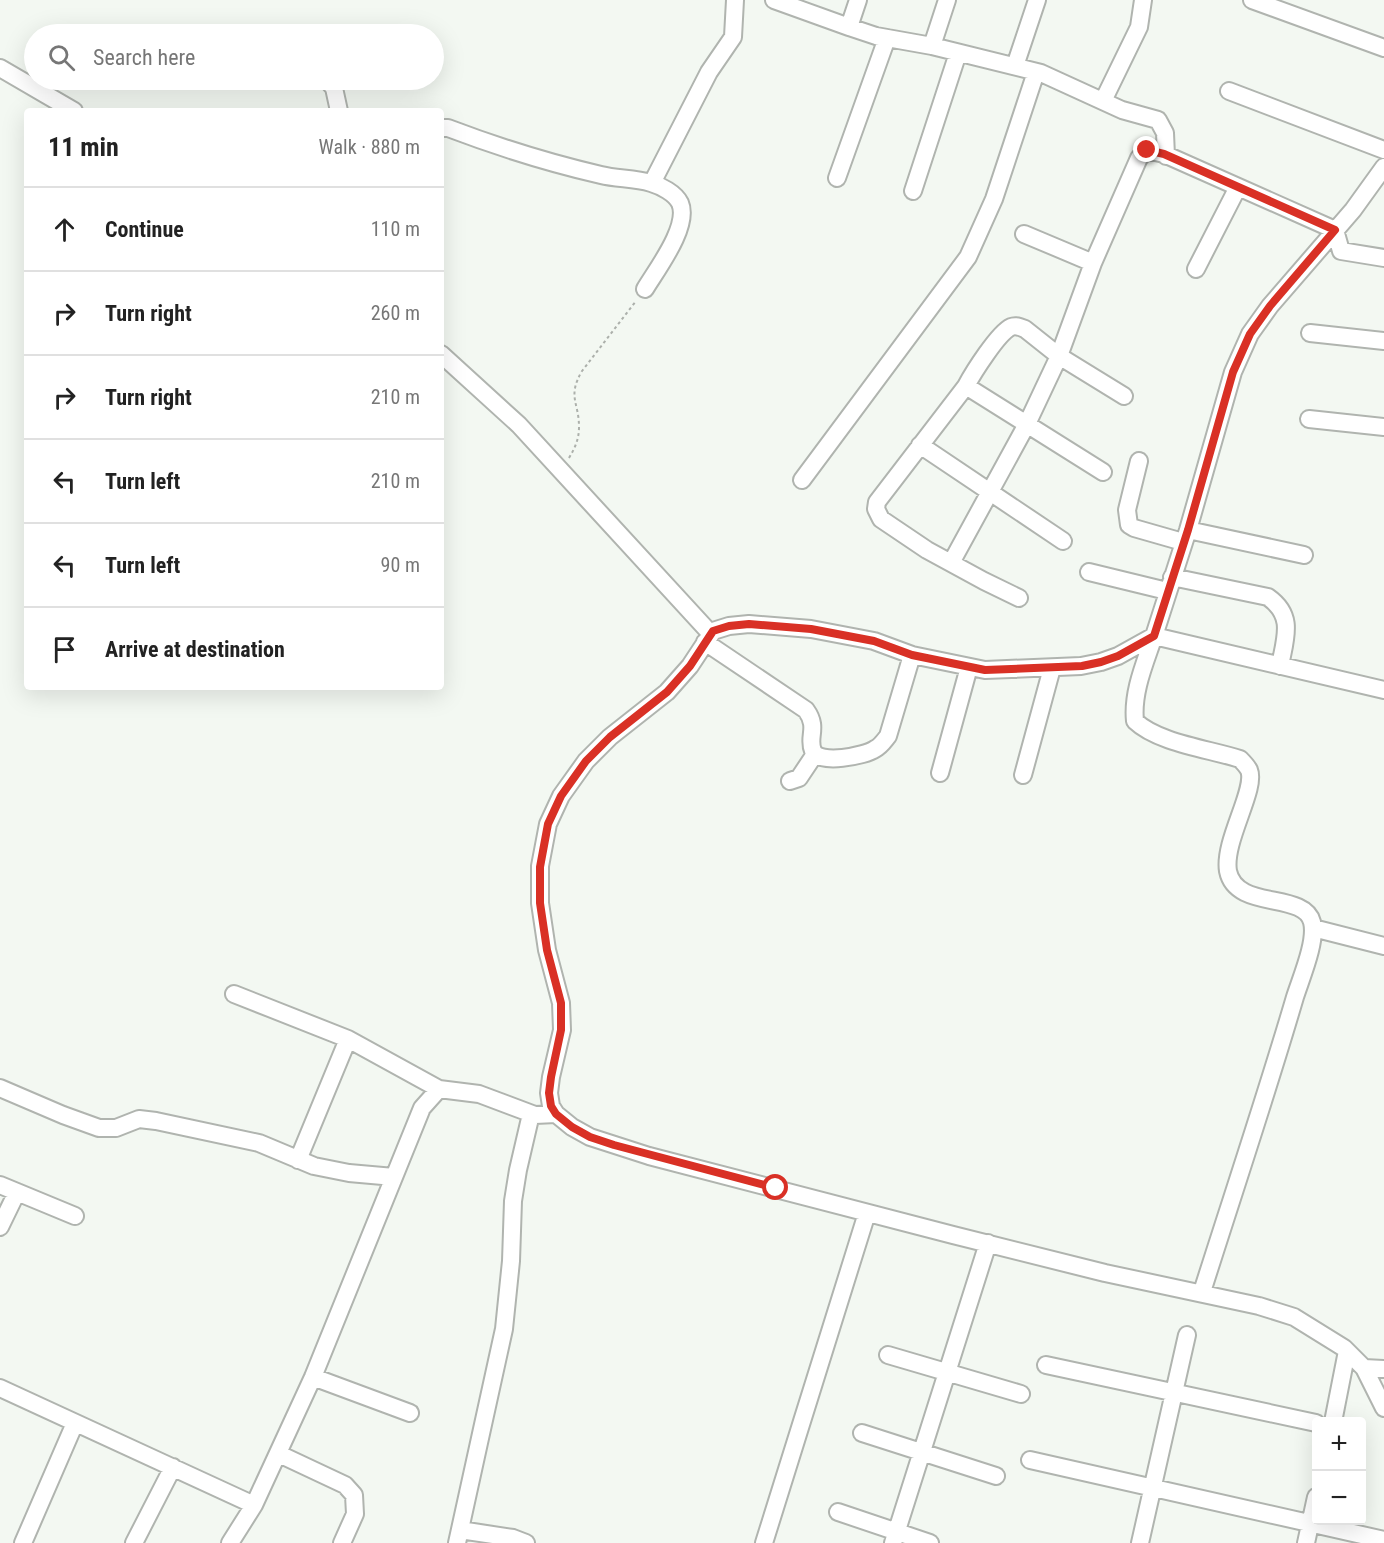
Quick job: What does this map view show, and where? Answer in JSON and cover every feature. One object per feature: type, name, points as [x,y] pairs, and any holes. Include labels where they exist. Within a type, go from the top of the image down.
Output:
[{"type":"street","points":[[652,183],[709,72],[733,37],[735,0]]},
{"type":"street","points":[[774,0],[887,38],[932,46],[1036,72],[1122,110],[1158,120],[1165,133],[1166,156]]},
{"type":"street","points":[[849,27],[858,0]]},
{"type":"street","points":[[932,46],[947,0]]},
{"type":"street","points":[[1015,66],[1037,0]]},
{"type":"street","points":[[1103,101],[1132,44],[1143,0]]},
{"type":"street","points":[[1252,0],[1384,48]]},
{"type":"street","points":[[837,178],[887,38]]},
{"type":"street","points":[[913,191],[958,53]]},
{"type":"street","points":[[0,68],[24,82]]},
{"type":"street","points":[[802,480],[968,257],[994,199],[1036,72]]},
{"type":"street","points":[[38,90],[69,108]]},
{"type":"street","points":[[334,90],[338,108]]},
{"type":"street","points":[[1229,91],[1384,150]]},
{"type":"street","points":[[444,128],[497,147],[603,176],[652,183],[674,194],[681,204],[682,218],[675,239],[645,289]]},
{"type":"street","points":[[951,562],[1028,424],[1059,356],[1093,263],[1138,158],[1147,150],[1153,150],[1335,230]]},
{"type":"street","points":[[1202,1292],[1313,936],[1309,915],[1299,908],[1238,889],[1232,881],[1228,869],[1230,845],[1249,788],[1249,769],[1240,759],[1157,735],[1142,728],[1135,721],[1133,708],[1135,694],[1185,536],[1233,372],[1250,334],[1270,306],[1353,210],[1384,167]]},
{"type":"street","points":[[1196,269],[1238,187]]},
{"type":"street","points":[[1335,230],[1341,251],[1384,258]]},
{"type":"street","points":[[1024,234],[1093,263]]},
{"type":"street","points":[[1019,598],[927,550],[881,519],[876,509],[877,502],[966,386],[1004,332],[1011,327],[1018,326],[1025,329],[1047,344],[1059,356],[1124,396]]},
{"type":"street","points":[[1310,333],[1384,341]]},
{"type":"street","points":[[444,357],[519,425],[562,470],[708,638],[806,710],[812,719],[812,749],[815,754],[822,758],[846,758],[869,752],[881,745],[888,736],[912,655]]},
{"type":"street","points":[[966,386],[1103,472]]},
{"type":"street","points":[[1309,419],[1384,427]]},
{"type":"street","points":[[920,445],[1063,541]]},
{"type":"street","points":[[1139,461],[1127,510],[1129,525],[1134,528],[1305,555]]},
{"type":"street","points":[[1089,572],[1268,597],[1284,613],[1286,623],[1287,632],[1280,666]]},
{"type":"street","points":[[1384,690],[1154,636],[1118,656],[1082,666],[985,670],[912,655],[874,641],[811,629],[749,624],[729,626],[713,631],[690,666],[667,692],[610,737],[586,761],[561,796],[548,824],[540,867],[540,903],[547,950],[561,1003],[561,1030],[549,1093],[551,1106],[556,1114],[572,1127],[590,1137],[614,1145],[867,1213],[1105,1272],[1259,1305],[1294,1317],[1321,1332],[1347,1351],[1364,1368],[1384,1408]]},
{"type":"street","points":[[940,773],[969,667]]},
{"type":"street","points":[[1023,775],[1052,668]]},
{"type":"street","points":[[790,781],[799,778],[815,754]]},
{"type":"street","points":[[1312,928],[1384,946]]},
{"type":"street","points":[[234,994],[348,1039],[439,1089],[479,1094],[531,1114],[546,1116],[556,1114]]},
{"type":"street","points":[[297,1160],[348,1039]]},
{"type":"street","points":[[0,1088],[99,1128],[116,1128],[139,1119],[156,1121],[259,1143],[297,1160],[349,1173],[393,1177]]},
{"type":"street","points":[[230,1543],[254,1505],[313,1377],[422,1107],[439,1089]]},
{"type":"street","points":[[526,1543],[513,1538],[458,1536],[504,1329],[511,1261],[513,1202],[531,1114]]},
{"type":"street","points":[[0,1185],[75,1216]]},
{"type":"street","points":[[0,1227],[17,1192]]},
{"type":"street","points":[[764,1543],[867,1213]]},
{"type":"street","points":[[895,1538],[988,1244]]},
{"type":"street","points":[[1140,1543],[1187,1335]]},
{"type":"street","points":[[1334,1417],[1347,1351]]},
{"type":"street","points":[[888,1355],[1021,1394]]},
{"type":"street","points":[[1046,1365],[1312,1422]]},
{"type":"street","points":[[1364,1368],[1384,1369]]},
{"type":"street","points":[[313,1377],[410,1413]]},
{"type":"street","points":[[0,1388],[254,1505]]},
{"type":"street","points":[[23,1543],[75,1423]]},
{"type":"street","points":[[862,1433],[996,1476]]},
{"type":"street","points":[[279,1454],[345,1485],[354,1495],[355,1514],[342,1543]]},
{"type":"street","points":[[1030,1460],[1384,1540]]},
{"type":"street","points":[[134,1543],[172,1467]]},
{"type":"street","points":[[838,1512],[895,1538],[930,1543]]},
{"type":"street","points":[[1306,1543],[1312,1516]]},
{"type":"path","points":[[562,470],[577,443],[579,424],[574,398],[575,383],[645,289]]},
{"type":"route","points":[[776,1188],[649,1156],[590,1137],[572,1127],[556,1114],[551,1106],[549,1093],[561,1030],[561,1003],[547,950],[540,903],[540,867],[548,824],[561,796],[586,761],[610,737],[667,692],[690,666],[713,631],[729,626],[749,624],[811,629],[874,641],[912,655],[985,670],[1082,666],[1118,656],[1154,636],[1188,530],[1233,372],[1250,334],[1270,306],[1335,230],[1164,154],[1147,150]]}]
